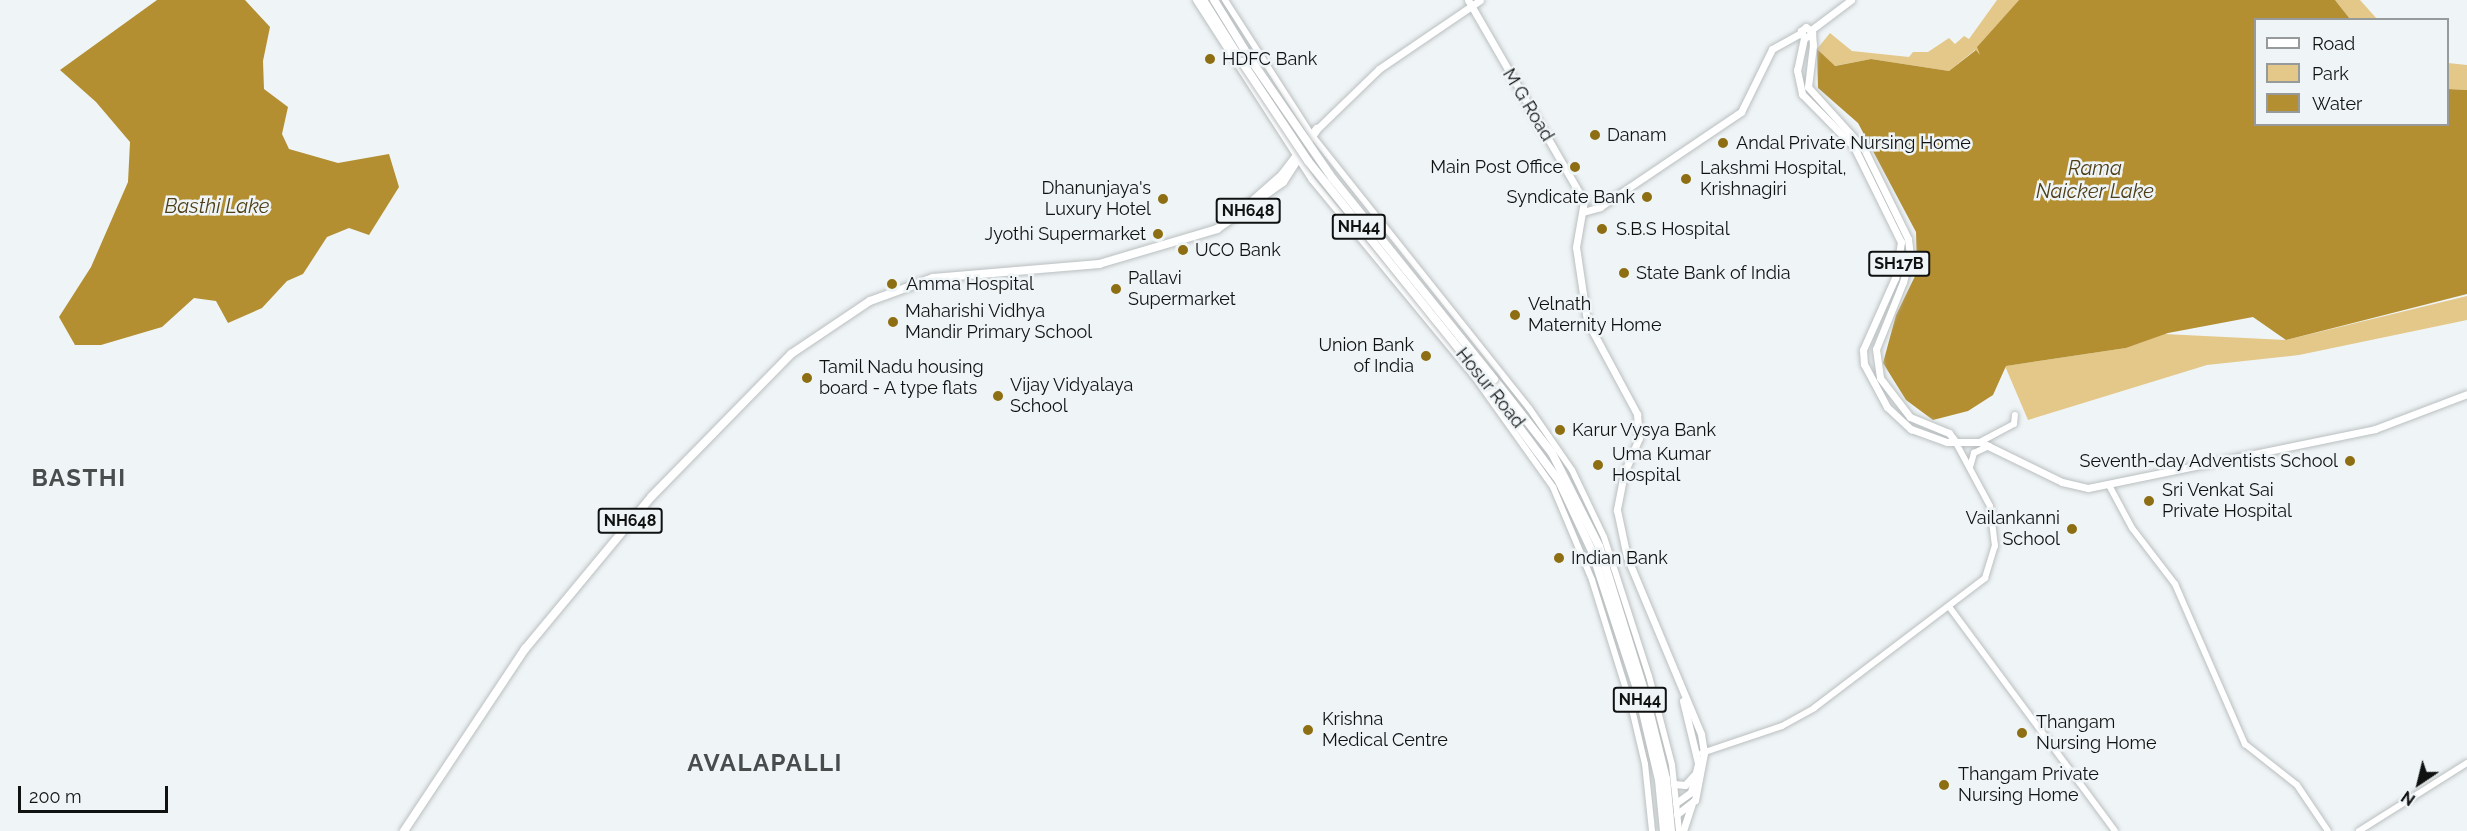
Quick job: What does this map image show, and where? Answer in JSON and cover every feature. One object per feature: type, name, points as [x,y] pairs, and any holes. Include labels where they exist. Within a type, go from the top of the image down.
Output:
[{"type":"highway","name":"Hosur Road","points":[[1203,0],[1339,187],[1494,379],[1564,474],[1599,546],[1623,605],[1625,623],[1666,779],[1671,831]]},
{"type":"highway","name":"Hosur Road","points":[[1214,0],[1246,59],[1320,177],[1487,384],[1559,481],[1600,573],[1649,734],[1664,831]]},
{"type":"highway","name":"NH648","points":[[404,831],[525,648],[624,528],[739,403],[791,354],[870,301],[924,283],[945,278],[1092,265],[1184,240],[1243,214],[1298,160],[1314,134]]},
{"type":"highway","points":[[1587,566],[1596,562]]},
{"type":"main road","points":[[1314,134],[1379,69],[1469,3],[1480,0]]},
{"type":"main road","points":[[1681,831],[1692,804],[1701,754],[1701,734],[1627,557],[1617,510],[1624,473],[1639,438],[1637,414],[1587,321],[1576,247],[1583,212],[1600,207],[1741,112],[1772,49],[1806,36],[1851,0]]},
{"type":"main road","name":"M G Road","points":[[1469,3],[1584,201],[1583,212]]},
{"type":"main road","name":"SH17B","points":[[1806,36],[1813,45],[1810,66],[1811,94],[1864,149],[1908,239],[1910,255],[1903,282],[1876,350],[1880,378],[1910,417],[1949,433],[1954,441]]},
{"type":"main road","name":"SH17B","points":[[1806,36],[1797,63],[1802,94],[1854,147],[1900,242],[1895,278],[1863,350],[1864,364],[1894,417],[1928,436],[1954,441],[1980,442],[2077,487],[2110,487],[2375,429],[2467,394]]},
{"type":"main road","points":[[1676,802],[1689,796],[1701,754]]},
{"type":"main road","points":[[1674,784],[1688,783],[1697,771]]},
{"type":"main road","points":[[1677,814],[1692,804]]},
{"type":"street","points":[[1196,0],[1298,160],[1524,442],[1553,487],[1587,566],[1633,715],[1645,764],[1652,831]]},
{"type":"street","points":[[1225,0],[1314,134],[1555,443],[1595,517],[1623,605],[1674,784],[1681,831]]},
{"type":"street","points":[[1980,442],[2014,424],[2015,415]]},
{"type":"street","points":[[1701,754],[1782,726],[1814,708],[1950,608],[1984,578],[1995,546],[1990,506],[1954,441]]},
{"type":"street","points":[[1970,467],[1978,449],[1989,446]]},
{"type":"street","points":[[2110,487],[2132,528],[2175,584],[2245,744],[2297,785],[2328,831]]},
{"type":"street","points":[[1950,608],[2115,831]]},
{"type":"street","points":[[2363,830],[2467,763]]},
{"type":"green space","points":[[1997,0],[2019,0],[1978,46],[1983,51],[1980,55],[1975,50],[1949,71],[1871,59],[1834,66],[1817,49],[1830,33],[1852,51],[1909,57],[1913,52],[1928,52],[1949,38],[1955,44],[1964,36],[1969,39]]},
{"type":"green space","points":[[2335,0],[2360,0],[2376,18],[2349,18]]},
{"type":"green space","points":[[2449,63],[2467,65],[2467,90],[2449,89]]},
{"type":"green space","points":[[2467,296],[2467,320],[2299,355],[2207,365],[2028,420],[2005,366],[2126,348],[2164,334],[2286,340]]},
{"type":"water","name":"Basthi Lake","points":[[157,0],[245,0],[270,27],[263,61],[264,89],[288,107],[282,134],[289,149],[338,163],[389,154],[399,187],[369,235],[349,228],[327,237],[303,274],[287,281],[262,308],[228,323],[216,301],[194,298],[162,327],[101,345],[75,345],[59,317],[91,267],[128,182],[130,142],[96,102],[60,70]]},
{"type":"water","name":"Rama Naicker Lake","points":[[2019,0],[2335,0],[2349,18],[2254,18],[2254,126],[2449,126],[2449,89],[2467,90],[2467,294],[2286,340],[2253,317],[2168,333],[2126,348],[2006,366],[1993,395],[1968,411],[1933,420],[1906,400],[1883,363],[1896,315],[1917,272],[1916,232],[1858,123],[1818,88],[1817,49],[1835,66],[1871,59],[1949,71],[1976,50],[1980,55],[1977,47]]},
{"type":"place","name":"HDFC Bank","points":[[1210,59]]},
{"type":"place","name":"Danam","points":[[1595,135]]},
{"type":"place","name":"Andal Private Nursing Home","points":[[1723,143]]},
{"type":"place","name":"Main Post Office","points":[[1575,167]]},
{"type":"place","name":"Lakshmi Hospital, Krishnagiri","points":[[1686,179]]},
{"type":"place","name":"Syndicate Bank","points":[[1647,197]]},
{"type":"place","name":"Dhanunjaya's Luxury Hotel","points":[[1163,199]]},
{"type":"place","name":"S.B.S Hospital","points":[[1602,229]]},
{"type":"place","name":"Jyothi Supermarket","points":[[1158,234]]},
{"type":"place","name":"UCO Bank","points":[[1183,250]]},
{"type":"place","name":"State Bank of India","points":[[1624,273]]},
{"type":"place","name":"Amma Hospital","points":[[892,284]]},
{"type":"place","name":"Pallavi Supermarket","points":[[1116,289]]},
{"type":"place","name":"Velnath Maternity Home","points":[[1515,315]]},
{"type":"place","name":"Maharishi Vidhya Mandir Primary School","points":[[893,322]]},
{"type":"place","name":"Union Bank of India","points":[[1426,356]]},
{"type":"place","name":"Tamil Nadu housing board - A type flats","points":[[807,378]]},
{"type":"place","name":"Vijay Vidyalaya School","points":[[998,396]]},
{"type":"place","name":"Karur Vysya Bank","points":[[1560,430]]},
{"type":"place","name":"Seventh-day Adventists School","points":[[2350,461]]},
{"type":"place","name":"Uma Kumar Hospital","points":[[1598,465]]},
{"type":"place","name":"Sri Venkat Sai Private Hospital","points":[[2149,501]]},
{"type":"place","name":"Vailankanni School","points":[[2072,529]]},
{"type":"place","name":"Indian Bank","points":[[1559,558]]},
{"type":"place","name":"Krishna Medical Centre","points":[[1308,730]]},
{"type":"place","name":"Thangam Nursing Home","points":[[2022,733]]},
{"type":"place","name":"Thangam Private Nursing Home","points":[[1944,785]]},
{"type":"district","name":"BASTHI","points":[[79,478]]},
{"type":"district","name":"AVALAPALLI","points":[[765,763]]}]
